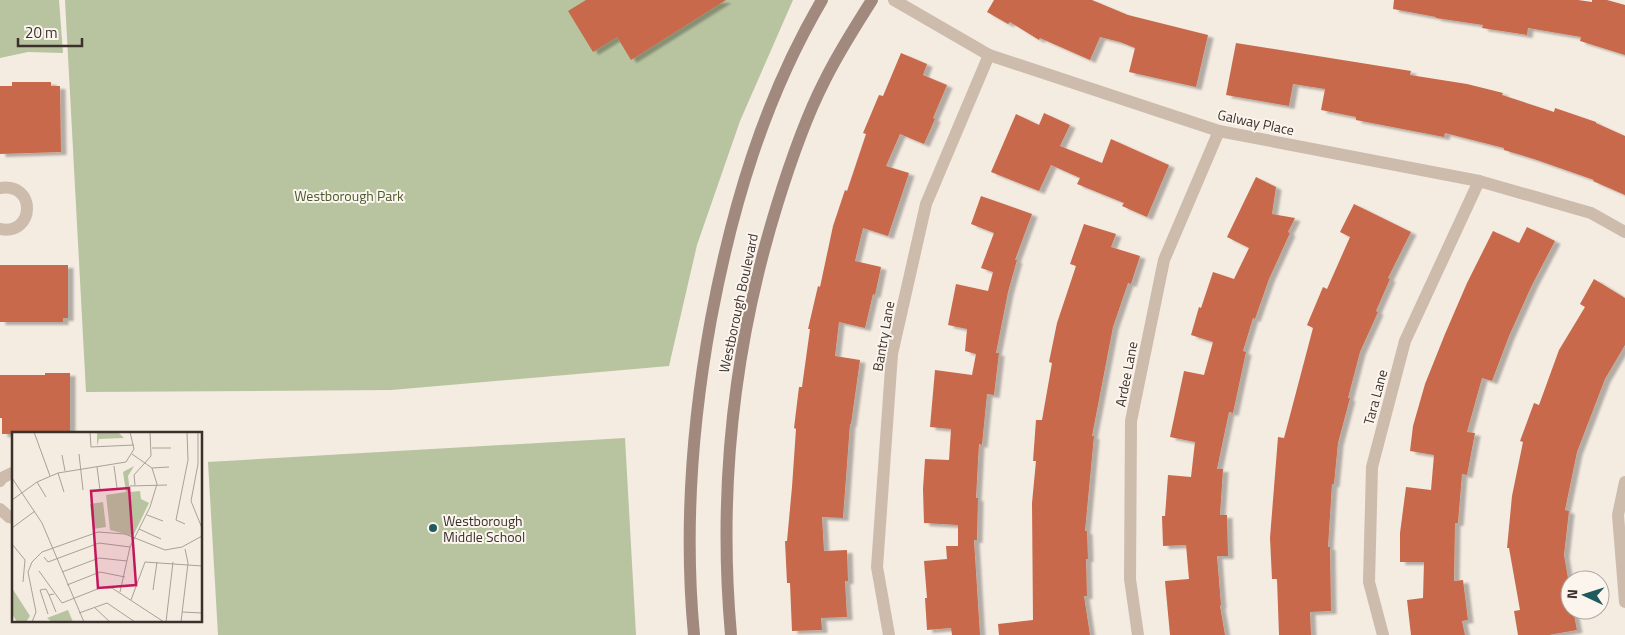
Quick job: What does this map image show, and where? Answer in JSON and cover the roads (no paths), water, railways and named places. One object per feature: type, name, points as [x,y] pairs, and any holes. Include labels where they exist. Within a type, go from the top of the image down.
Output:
[{"type":"main road","name":"Westborough Boulevard","points":[[694,635],[690,564],[690,502],[699,395],[718,279],[731,225],[764,119],[787,65],[822,0]]},
{"type":"main road","name":"Westborough Boulevard","points":[[732,635],[726,563],[730,451],[734,396],[742,344],[754,289],[767,236],[801,133],[824,82],[850,33],[872,0]]},
{"type":"street","name":"Galway Place","points":[[894,0],[989,55],[1219,131],[1479,181],[1591,213],[1625,232]]},
{"type":"street","name":"Bantry Lane","points":[[889,635],[877,567],[892,354],[926,204],[989,55]]},
{"type":"street","name":"Ardee Lane","points":[[1138,635],[1130,579],[1131,421],[1164,260],[1219,131]]},
{"type":"street","name":"Tara Lane","points":[[1383,635],[1369,582],[1372,467],[1405,341],[1479,181]]},
{"type":"street","points":[[0,188],[15,189],[22,193],[28,209],[26,217],[14,229],[0,229]]},
{"type":"street","points":[[0,481],[12,473]]},
{"type":"street","points":[[1625,482],[1618,515],[1625,602]]},
{"type":"street","points":[[0,509],[12,518]]},
{"type":"place","name":"Westborough Middle School","points":[[433,528]]},
{"type":"park label","name":"Westborough Park","points":[[349,195]]}]
